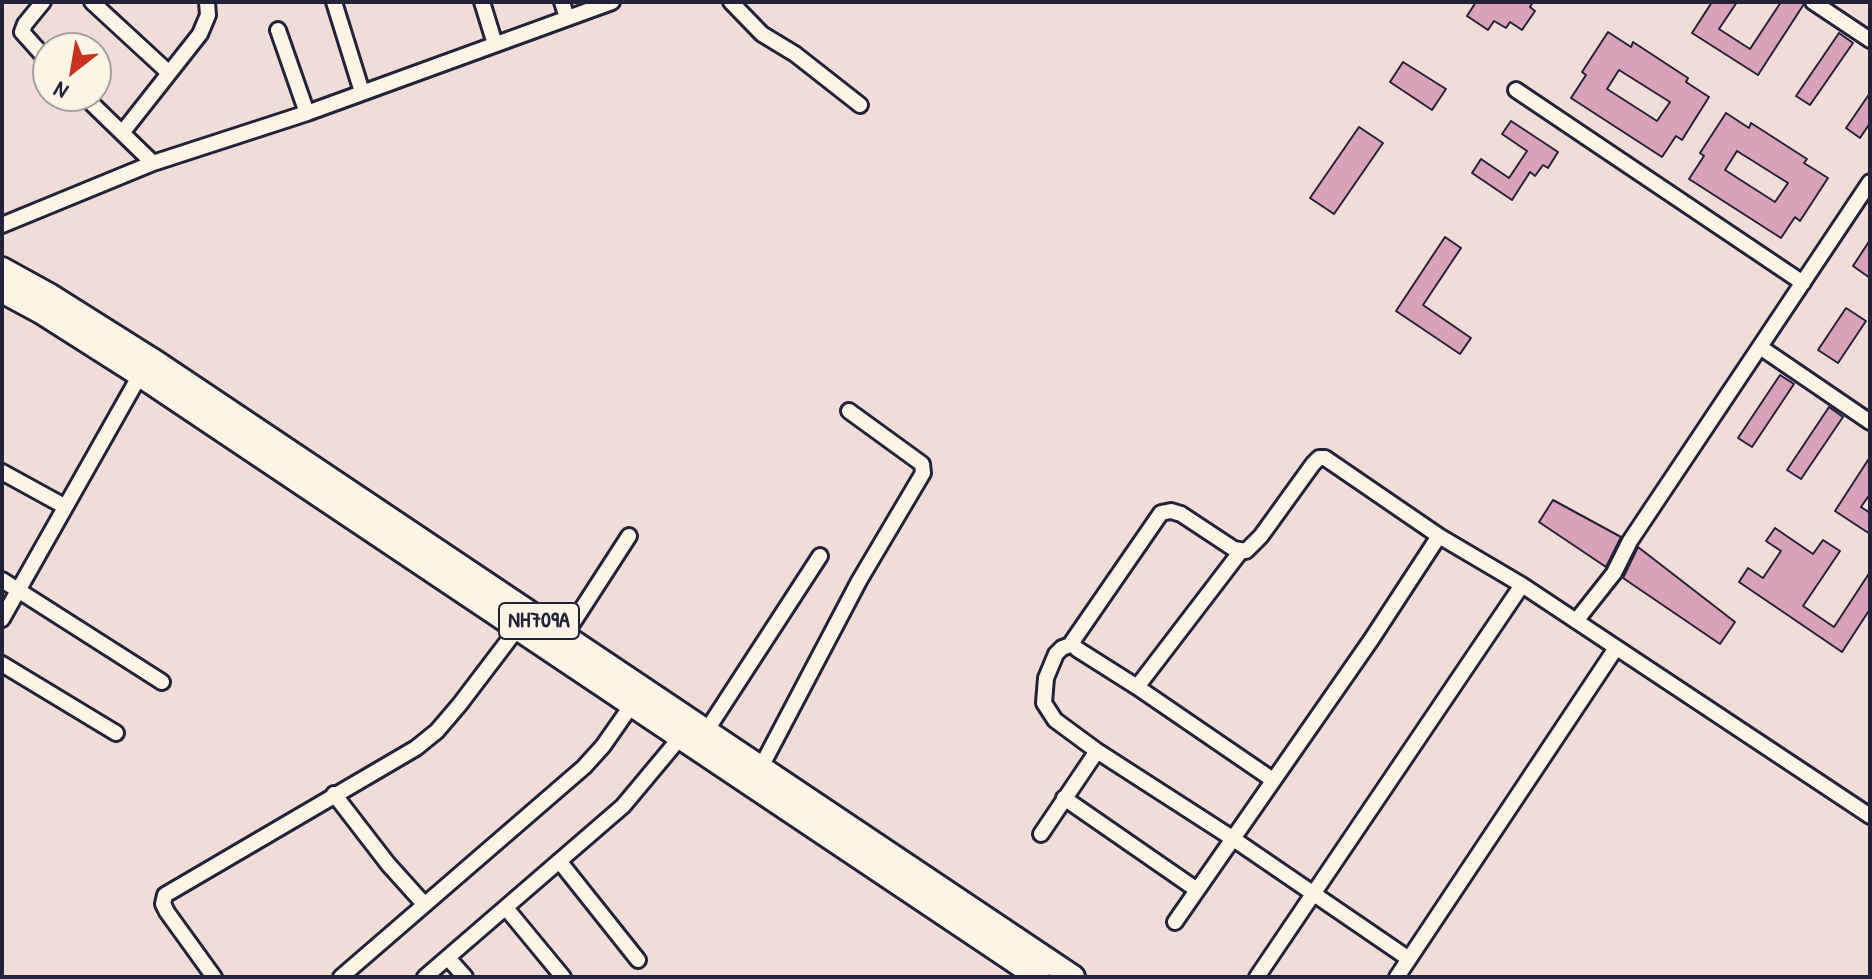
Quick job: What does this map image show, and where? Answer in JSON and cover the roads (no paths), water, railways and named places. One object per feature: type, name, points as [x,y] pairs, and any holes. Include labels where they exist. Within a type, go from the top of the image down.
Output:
[{"type":"highway","name":"NH709A","points":[[2,269],[151,359],[563,638],[1038,977]]},
{"type":"highway","name":"NH709A","points":[[2,291],[140,375],[631,706],[692,731],[760,769],[1073,977]]},
{"type":"street","points":[[32,43],[22,32],[43,2]]},
{"type":"street","points":[[92,2],[169,73]]},
{"type":"street","points":[[122,133],[203,28],[208,15],[207,2]]},
{"type":"street","points":[[334,2],[362,92]]},
{"type":"street","points":[[482,2],[495,44]]},
{"type":"street","points":[[562,2],[567,18]]},
{"type":"street","points":[[2,225],[153,163],[307,113],[612,2]]},
{"type":"street","points":[[731,2],[762,34],[795,54],[860,105]]},
{"type":"street","points":[[1813,2],[1870,40]]},
{"type":"street","points":[[278,30],[307,113]]},
{"type":"street","points":[[1516,90],[1803,283]]},
{"type":"street","points":[[100,112],[153,163]]},
{"type":"street","points":[[1576,621],[1614,573],[1630,541],[1870,182]]},
{"type":"street","points":[[1760,347],[1870,422]]},
{"type":"street","points":[[2,619],[140,375]]},
{"type":"street","points":[[760,769],[859,581],[923,473],[922,464],[849,411]]},
{"type":"street","points":[[1137,687],[1241,551],[1252,547],[1319,458],[1331,461],[1439,536],[1522,585],[1870,816]]},
{"type":"street","points":[[2,472],[64,506]]},
{"type":"street","points":[[1241,551],[1181,514],[1171,511],[1161,513],[1073,644],[1062,648],[1051,663],[1046,678],[1046,710],[1097,751],[1232,838],[1409,959]]},
{"type":"street","points":[[563,638],[629,536]]},
{"type":"street","points":[[1175,922],[1371,640],[1439,536]]},
{"type":"street","points":[[425,977],[623,806],[692,731],[820,556]]},
{"type":"street","points":[[2,580],[162,682]]},
{"type":"street","points":[[1257,977],[1522,585]]},
{"type":"street","points":[[214,977],[167,912],[163,897],[416,748],[437,731],[517,629]]},
{"type":"street","points":[[1073,644],[1273,780]]},
{"type":"street","points":[[1397,977],[1616,648]]},
{"type":"street","points":[[2,664],[116,733]]},
{"type":"street","points":[[341,977],[584,767],[631,706]]},
{"type":"street","points":[[1041,834],[1097,751]]},
{"type":"street","points":[[334,794],[388,864],[424,904]]},
{"type":"street","points":[[1064,798],[1197,890]]},
{"type":"street","points":[[560,862],[638,960]]},
{"type":"street","points":[[506,908],[563,977]]},
{"type":"street","points":[[448,958],[465,977]]}]
